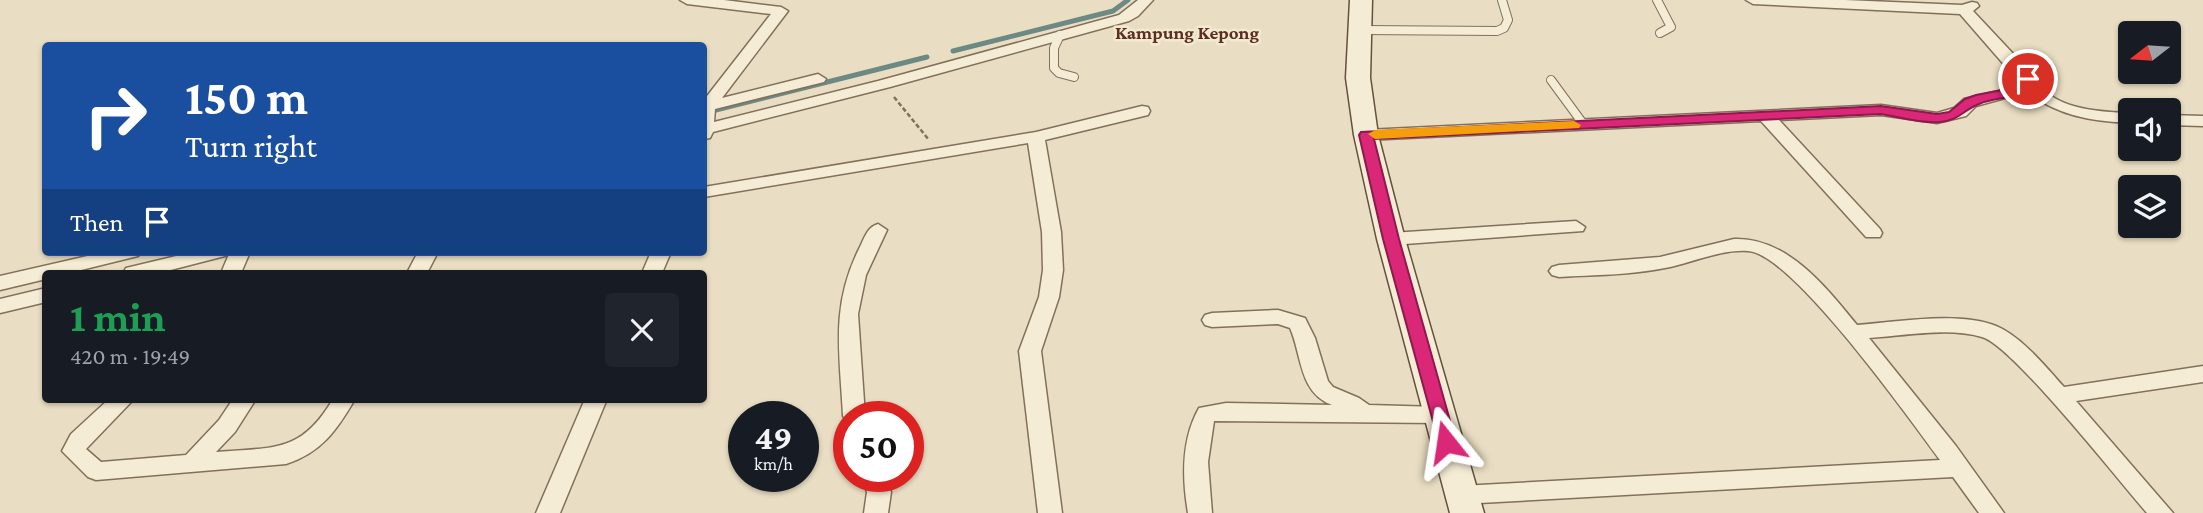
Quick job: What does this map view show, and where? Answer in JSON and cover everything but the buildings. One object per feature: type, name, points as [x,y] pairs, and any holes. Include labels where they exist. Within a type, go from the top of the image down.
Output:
[{"type":"main road","points":[[1361,0],[1358,78],[1366,135],[1391,239],[1464,504]]},
{"type":"street","points":[[687,0],[785,5]]},
{"type":"street","points":[[707,120],[884,84],[1129,16],[1146,0]]},
{"type":"street","points":[[1753,0],[1966,5],[2028,79],[2028,85]]},
{"type":"street","points":[[707,117],[785,5]]},
{"type":"street","points":[[707,119],[818,79]]},
{"type":"street","points":[[1366,135],[1881,110],[1937,118],[1953,116],[1970,102],[2012,93],[2028,85]]},
{"type":"street","points":[[2028,85],[2055,106],[2072,113],[2118,117]]},
{"type":"street","points":[[707,192],[1036,137],[1142,111]]},
{"type":"street","points":[[1766,117],[1873,233]]},
{"type":"street","points":[[2181,120],[2203,121]]},
{"type":"street","points":[[1036,137],[1052,242],[1052,270],[1051,289],[1044,314],[1031,341],[1030,351],[1051,513]]},
{"type":"street","points":[[1391,239],[1576,227]]},
{"type":"street","points":[[853,401],[848,314],[856,275],[878,229]]},
{"type":"street","points":[[1559,271],[1659,263],[1710,249],[1759,246],[1780,256],[1852,332],[1992,513]]},
{"type":"street","points":[[57,270],[115,256]]},
{"type":"street","points":[[145,270],[202,256]]},
{"type":"street","points":[[0,284],[42,274]]},
{"type":"street","points":[[0,306],[42,296]]},
{"type":"street","points":[[1212,320],[1278,317],[1298,323],[1320,386],[1331,396],[1356,405],[1363,414]]},
{"type":"street","points":[[1852,332],[1943,326],[1976,327],[1989,331],[2013,348],[2059,396],[2161,513]]},
{"type":"street","points":[[2059,396],[2203,373]]},
{"type":"street","points":[[119,403],[79,440],[73,451],[96,471],[286,455],[308,446],[329,425],[342,403]]},
{"type":"street","points":[[191,464],[227,426],[242,403]]},
{"type":"street","points":[[548,513],[594,403]]},
{"type":"street","points":[[1200,513],[1197,489],[1200,422],[1207,414],[1226,411],[1439,415]]},
{"type":"street","points":[[1464,504],[1959,468]]},
{"type":"street","points":[[876,513],[879,492]]},
{"type":"lane","points":[[1361,30],[1497,31],[1504,29],[1508,20],[1502,0]]},
{"type":"lane","points":[[1657,0],[1671,27],[1660,33]]},
{"type":"lane","points":[[1060,35],[1053,54],[1054,68],[1059,73],[1074,77]]},
{"type":"lane","points":[[1551,80],[1584,125]]},
{"type":"path","points":[[884,84],[940,153]]},
{"type":"waterway","points":[[953,51],[1113,11],[1128,0]]},
{"type":"waterway","points":[[707,112],[927,57]]},
{"type":"slow traffic","points":[[1375,134],[1574,125]]},
{"type":"district","name":"Kampung Kepong","points":[[1187,32]]},
{"type":"route","points":[[1446,442],[1366,135],[1881,110],[1937,118],[1953,116],[1970,102],[1981,98],[2022,90],[2028,85],[2028,79]]}]
